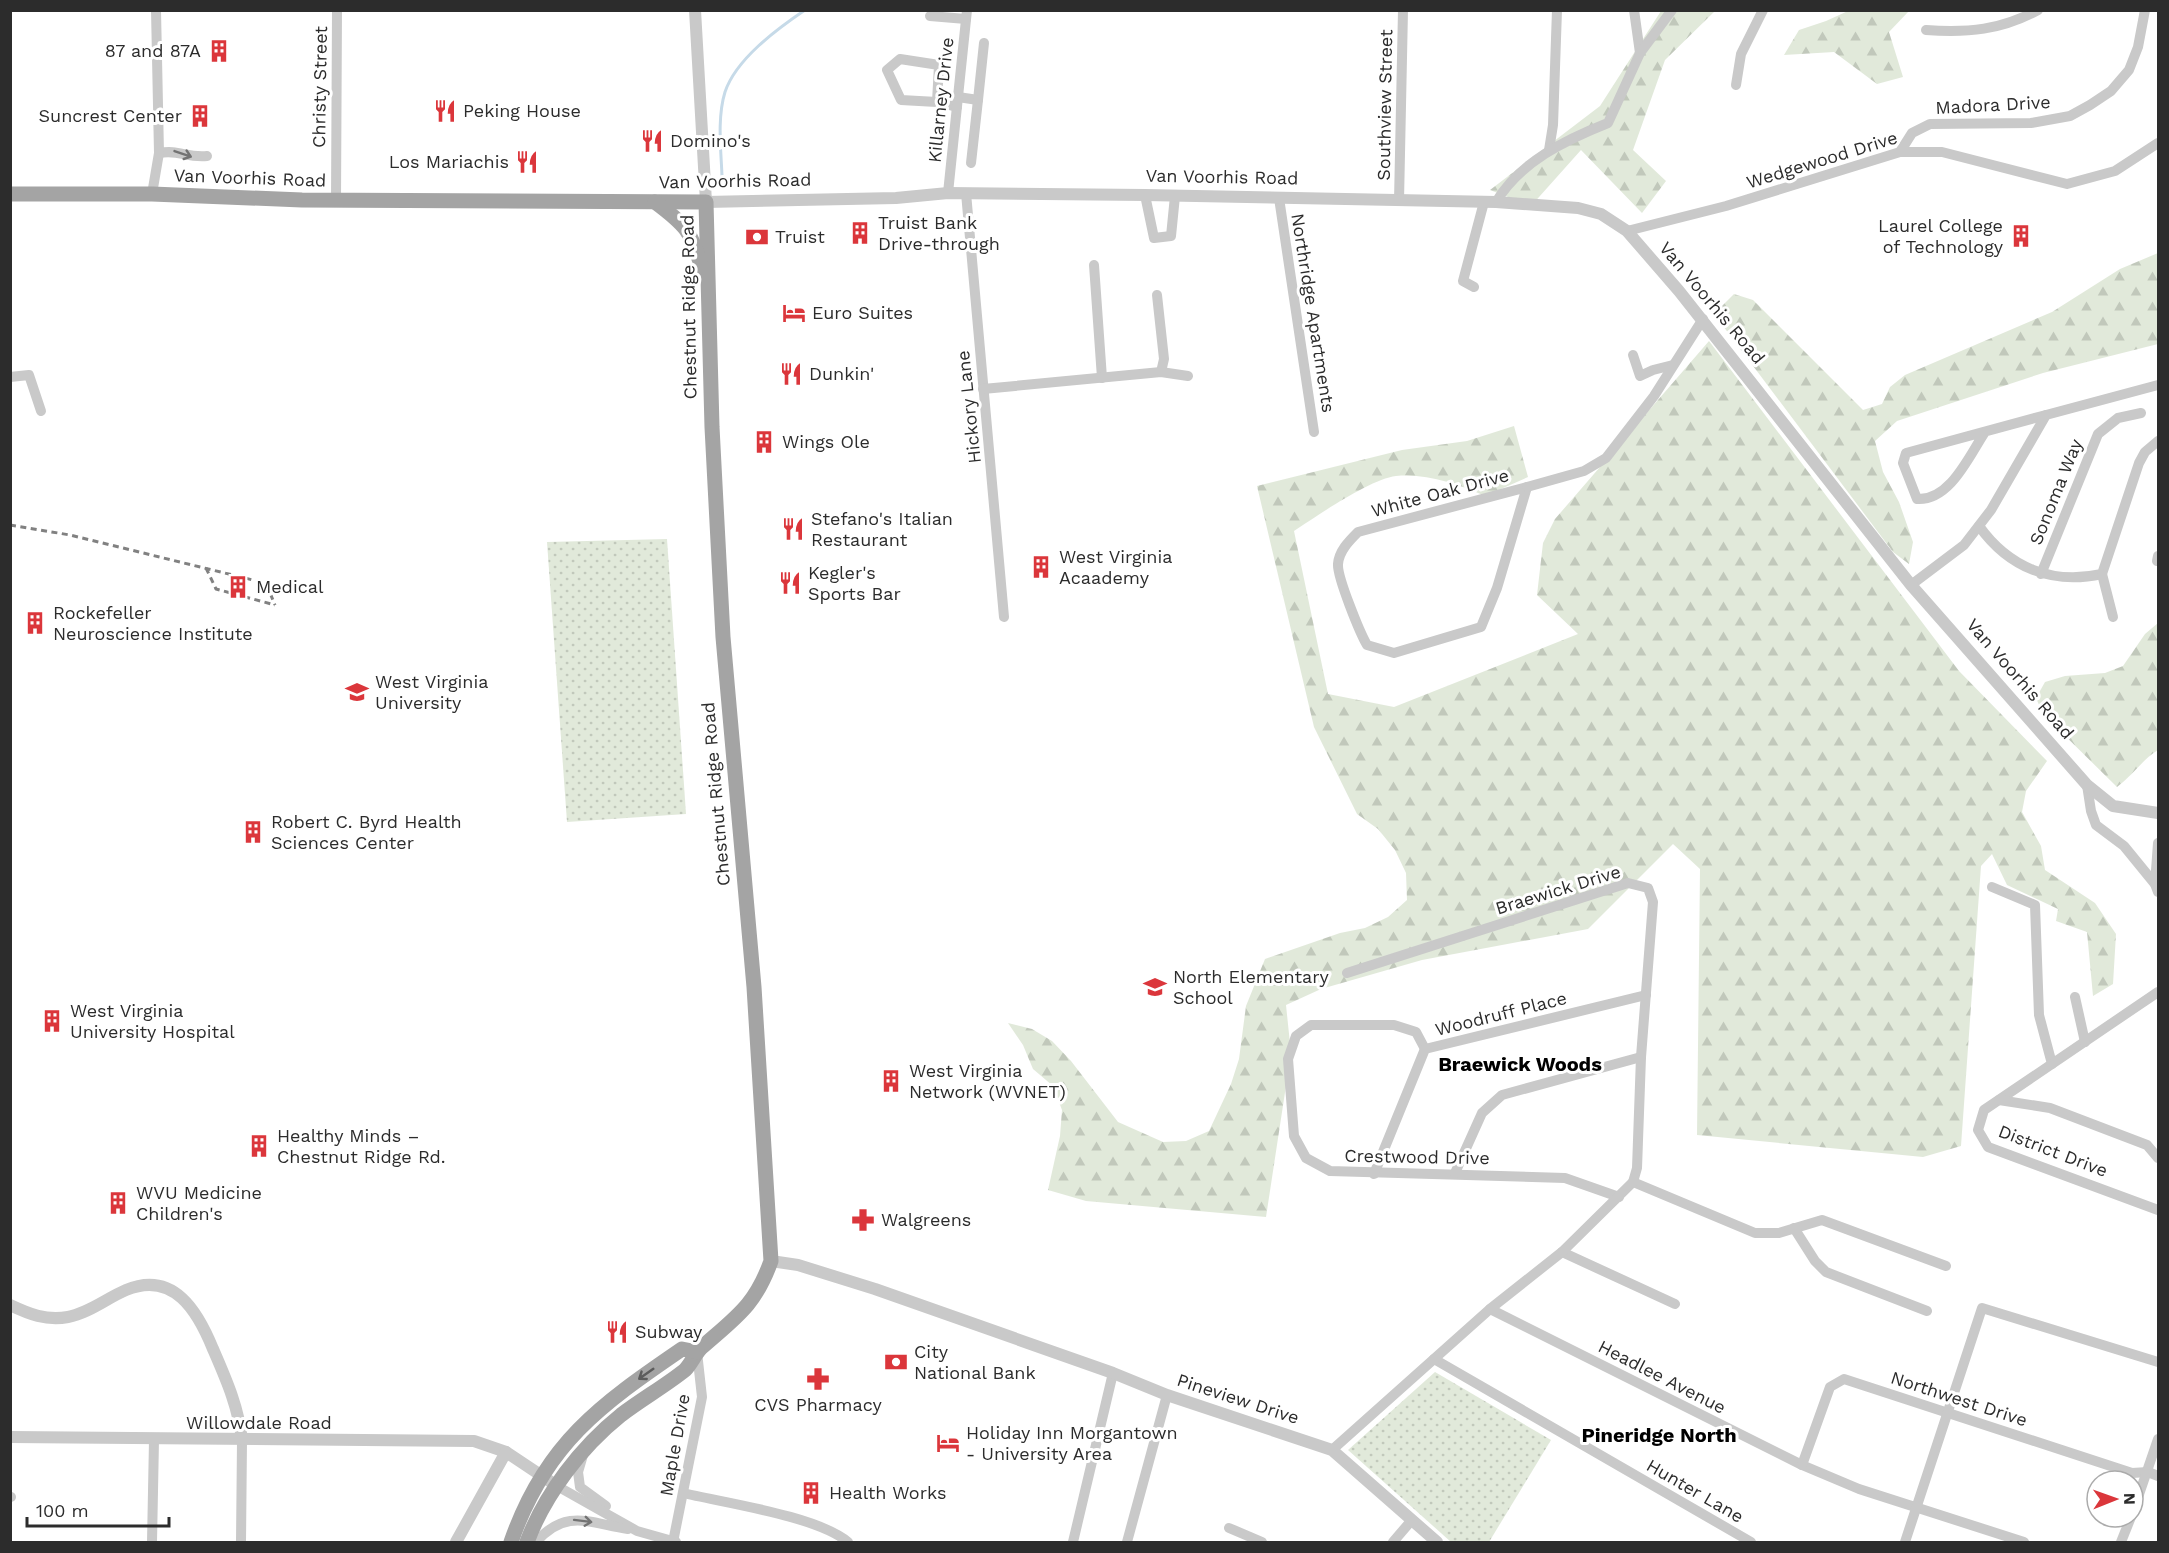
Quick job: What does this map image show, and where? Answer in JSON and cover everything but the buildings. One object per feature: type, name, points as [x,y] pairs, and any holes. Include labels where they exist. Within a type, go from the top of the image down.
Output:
[{"type":"main road","name":"Van Voorhis Road","points":[[10,194],[152,194],[336,200],[706,202]]},
{"type":"main road","points":[[656,202],[689,232],[707,287]]},
{"type":"main road","name":"Chestnut Ridge Road","points":[[527,1542],[545,1503],[586,1450],[619,1417],[686,1368],[697,1352],[753,1301],[762,1287],[771,1261],[754,987],[725,671],[707,287],[706,202]]},
{"type":"main road","points":[[511,1542],[524,1509],[542,1476],[575,1431],[604,1404],[682,1349],[697,1352]]},
{"type":"street","points":[[152,194],[159,153],[162,39],[156,10]]},
{"type":"street","name":"Christy Street","points":[[336,200],[337,10]]},
{"type":"street","points":[[694,10],[706,202]]},
{"type":"street","name":"Southview Street","points":[[1399,201],[1403,10]]},
{"type":"street","points":[[1549,150],[1553,125],[1557,10]]},
{"type":"street","points":[[1634,10],[1640,52]]},
{"type":"street","points":[[1474,287],[1464,280],[1490,202],[1549,150],[1608,123],[1640,52],[1672,10]]},
{"type":"street","points":[[1736,85],[1741,54],[1763,10]]},
{"type":"street","points":[[1926,30],[1980,32],[2008,25],[2038,10]]},
{"type":"street","name":"Madora Drive","points":[[1900,152],[1912,133],[1930,123],[2031,123],[2070,116],[2090,105],[2111,91],[2129,70],[2138,47],[2145,10]]},
{"type":"street","points":[[930,16],[967,15]]},
{"type":"street","name":"Killarney Drive","points":[[948,194],[967,15]]},
{"type":"street","points":[[971,163],[984,43]]},
{"type":"street","points":[[937,102],[939,64],[900,58],[887,70],[901,100],[937,102],[958,102],[978,100]]},
{"type":"street","name":"Wedgewood Drive","points":[[1627,231],[1726,206],[1900,152],[1942,152],[2067,184],[2115,171],[2133,162],[2158,143]]},
{"type":"street","points":[[159,153],[173,150],[194,158],[207,156]]},
{"type":"street","name":"Van Voorhis Road","points":[[706,202],[896,198],[966,193],[1145,195],[1490,202],[1578,208],[1601,214],[1627,231],[1703,319],[1911,585],[2087,785],[2113,806],[2158,813]]},
{"type":"street","name":"Hickory Lane","points":[[966,193],[1004,617]]},
{"type":"street","points":[[1145,195],[1154,238],[1171,236],[1175,196]]},
{"type":"street","name":"Northridge Apartments","points":[[1279,198],[1314,432]]},
{"type":"street","points":[[1094,265],[1102,378]]},
{"type":"street","points":[[1157,295],[1164,359],[1161,372]]},
{"type":"street","name":"White Oak Drive","points":[[1527,487],[1497,588],[1481,627],[1394,653],[1367,645],[1359,631],[1337,565],[1345,546],[1358,532],[1584,471],[1606,458],[1654,396],[1703,319]]},
{"type":"street","points":[[1633,355],[1640,376],[1673,365]]},
{"type":"street","points":[[983,389],[1161,372],[1188,376]]},
{"type":"street","points":[[10,377],[28,375],[41,411]]},
{"type":"street","points":[[1985,432],[1945,490],[1928,500],[1917,500],[1903,463],[1906,453],[2158,385]]},
{"type":"street","name":"Sonoma Way","points":[[2041,574],[2098,434],[2118,418],[2140,413]]},
{"type":"street","points":[[1911,585],[1965,545],[1979,526],[2046,415]]},
{"type":"street","points":[[2113,617],[2102,574],[2139,463],[2150,447],[2158,441]]},
{"type":"street","points":[[1979,526],[2005,555],[2041,574],[2073,579],[2102,574]]},
{"type":"street","points":[[2087,785],[2091,811],[2096,825],[2124,846],[2157,888]]},
{"type":"street","points":[[2157,888],[2158,843]]},
{"type":"street","name":"Braewick Drive","points":[[1347,973],[1628,883],[1648,888],[1653,902],[1641,1057],[1637,1168],[1633,1182]]},
{"type":"street","points":[[1992,887],[2035,905],[2039,1015],[2052,1064]]},
{"type":"street","name":"District Drive","points":[[2158,992],[1984,1110],[1978,1130],[1988,1147],[2158,1210]]},
{"type":"street","name":"Woodruff Place","points":[[1374,1174],[1425,1049],[1646,995]]},
{"type":"street","points":[[2075,997],[2085,1042]]},
{"type":"street","name":"Crestwood Drive","points":[[1425,1049],[1416,1032],[1394,1024],[1311,1025],[1296,1036],[1288,1059],[1294,1136],[1306,1158],[1330,1171],[1565,1178],[1618,1197]]},
{"type":"street","points":[[1455,1173],[1482,1113],[1502,1095],[1641,1057]]},
{"type":"street","name":"District Drive","points":[[1999,1100],[2050,1108],[2146,1145],[2158,1158]]},
{"type":"street","points":[[1437,1542],[1332,1450],[1490,1309],[1562,1252],[1633,1182],[1755,1233],[1779,1233],[1822,1220],[1946,1266]]},
{"type":"street","points":[[1794,1228],[1815,1261],[1826,1272],[1927,1311]]},
{"type":"street","points":[[1562,1252],[1675,1304]]},
{"type":"street","name":"Pineview Drive","points":[[771,1261],[798,1264],[875,1289],[1113,1372],[1167,1395],[1332,1450]]},
{"type":"street","points":[[10,1305],[35,1316],[55,1318],[80,1313],[136,1287],[164,1287],[182,1296],[196,1314],[208,1337],[240,1420],[242,1441],[241,1542]]},
{"type":"street","points":[[1905,1542],[1982,1308],[2158,1362]]},
{"type":"street","name":"Headlee Avenue","points":[[1490,1309],[1802,1465],[1859,1489],[2024,1542]]},
{"type":"street","name":"Maple Drive","points":[[674,1542],[702,1397],[697,1352]]},
{"type":"street","name":"Hunter Lane","points":[[1434,1359],[1751,1542]]},
{"type":"street","points":[[1073,1542],[1113,1372]]},
{"type":"street","name":"Northwest Drive","points":[[1802,1465],[1830,1388],[1844,1379],[2132,1473],[2153,1474]]},
{"type":"street","points":[[1127,1542],[1167,1395]]},
{"type":"street","name":"Willowdale Road","points":[[10,1437],[242,1441],[474,1441],[506,1452]]},
{"type":"street","points":[[2145,1489],[2153,1474],[2158,1439]]},
{"type":"street","points":[[152,1542],[154,1440]]},
{"type":"street","points":[[586,1450],[578,1472],[580,1487],[637,1531]]},
{"type":"street","points":[[456,1542],[506,1452],[557,1486],[637,1531]]},
{"type":"street","points":[[683,1493],[792,1519],[832,1532],[848,1542]]},
{"type":"street","points":[[536,1542],[557,1523],[575,1519],[637,1531],[674,1542]]},
{"type":"street","points":[[1393,1542],[1412,1521]]},
{"type":"street","points":[[1229,1528],[1262,1542]]},
{"type":"green space","points":[[1661,11],[1715,11],[1665,60],[1633,150],[1666,181],[1642,213],[1581,150],[1531,206],[1490,190],[1600,106]]},
{"type":"green space","points":[[1848,11],[1909,11],[1889,32],[1903,77],[1877,84],[1834,52],[1784,55],[1799,30]]},
{"type":"green space","points":[[2158,253],[2158,344],[2043,373],[1897,421],[1875,441],[1883,472],[1899,502],[1913,542],[1909,564],[1893,552],[1714,314],[1734,294],[1753,300],[1863,410],[1882,404],[1890,387],[1905,375],[2052,312],[2120,269]]},
{"type":"green space","points":[[1709,341],[1959,671],[2047,761],[2026,791],[2022,812],[2041,846],[2045,870],[2095,903],[2116,934],[2113,984],[2093,996],[2087,932],[2056,921],[2058,909],[2007,885],[1992,854],[1981,866],[1961,1146],[1923,1157],[1697,1135],[1700,869],[1673,844],[1588,929],[1422,960],[1321,989],[1286,1005],[1291,1053],[1266,1217],[1086,1201],[1048,1190],[1060,1136],[1062,1110],[1053,1086],[1033,1069],[1023,1045],[1008,1023],[1032,1029],[1052,1041],[1071,1061],[1118,1122],[1163,1142],[1186,1141],[1209,1131],[1231,1084],[1239,1059],[1246,1006],[1265,959],[1340,933],[1365,928],[1388,917],[1407,900],[1406,873],[1395,850],[1378,829],[1357,814],[1314,727],[1257,486],[1402,450],[1467,441],[1514,426],[1528,477],[1485,496],[1442,480],[1419,476],[1396,476],[1358,491],[1294,531],[1328,694],[1394,707],[1578,634],[1537,595],[1543,543],[1555,519]]},
{"type":"green space","points":[[667,539],[686,814],[567,822],[547,542]]},
{"type":"green space","points":[[2158,623],[2158,750],[2117,787],[2043,714],[2036,698],[2045,682],[2065,676],[2105,673],[2123,666],[2145,634]]},
{"type":"green space","points":[[1435,1372],[1551,1440],[1489,1542],[1451,1542],[1348,1450]]},
{"type":"waterway","points":[[722,176],[721,112],[730,80],[759,46],[805,10]]},
{"type":"railway","points":[[10,525],[70,535],[257,581],[268,588],[275,605]]},
{"type":"railway","points":[[206,568],[216,589],[275,605]]},
{"type":"place","name":"87 and 87A","points":[[219,51]]},
{"type":"place","name":"Peking House","points":[[445,111]]},
{"type":"place","name":"Suncrest Center","points":[[200,116]]},
{"type":"place","name":"Domino's","points":[[652,141]]},
{"type":"place","name":"Los Mariachis","points":[[527,162]]},
{"type":"place","name":"Truist Bank Drive-through","points":[[860,233]]},
{"type":"place","name":"Laurel College of Technology","points":[[2021,236]]},
{"type":"place","name":"Truist","points":[[757,237]]},
{"type":"place","name":"Euro Suites","points":[[794,313]]},
{"type":"place","name":"Dunkin'","points":[[791,374]]},
{"type":"place","name":"Wings Ole","points":[[764,442]]},
{"type":"place","name":"Stefano's Italian Restaurant","points":[[793,529]]},
{"type":"place","name":"West Virginia Acaademy","points":[[1041,567]]},
{"type":"place","name":"Kegler's Sports Bar","points":[[790,583]]},
{"type":"place","name":"Medical","points":[[238,587]]},
{"type":"place","name":"Rockefeller Neuroscience Institute","points":[[35,623]]},
{"type":"place","name":"West Virginia University","points":[[357,692]]},
{"type":"place","name":"Robert C. Byrd Health Sciences Center","points":[[253,832]]},
{"type":"place","name":"North Elementary School","points":[[1155,987]]},
{"type":"place","name":"West Virginia University Hospital","points":[[52,1021]]},
{"type":"place","name":"West Virginia Network (WVNET)","points":[[891,1081]]},
{"type":"place","name":"Healthy Minds – Chestnut Ridge Rd.","points":[[259,1146]]},
{"type":"place","name":"WVU Medicine Children's","points":[[118,1203]]},
{"type":"place","name":"Walgreens","points":[[863,1220]]},
{"type":"place","name":"Subway","points":[[617,1332]]},
{"type":"place","name":"City National Bank","points":[[896,1362]]},
{"type":"place","name":"CVS Pharmacy","points":[[818,1379]]},
{"type":"place","name":"Holiday Inn Morgantown - University Area","points":[[948,1443]]},
{"type":"place","name":"Health Works","points":[[811,1493]]},
{"type":"district","name":"Braewick Woods","points":[[1520,1064]]},
{"type":"district","name":"Pineridge North","points":[[1659,1435]]}]
